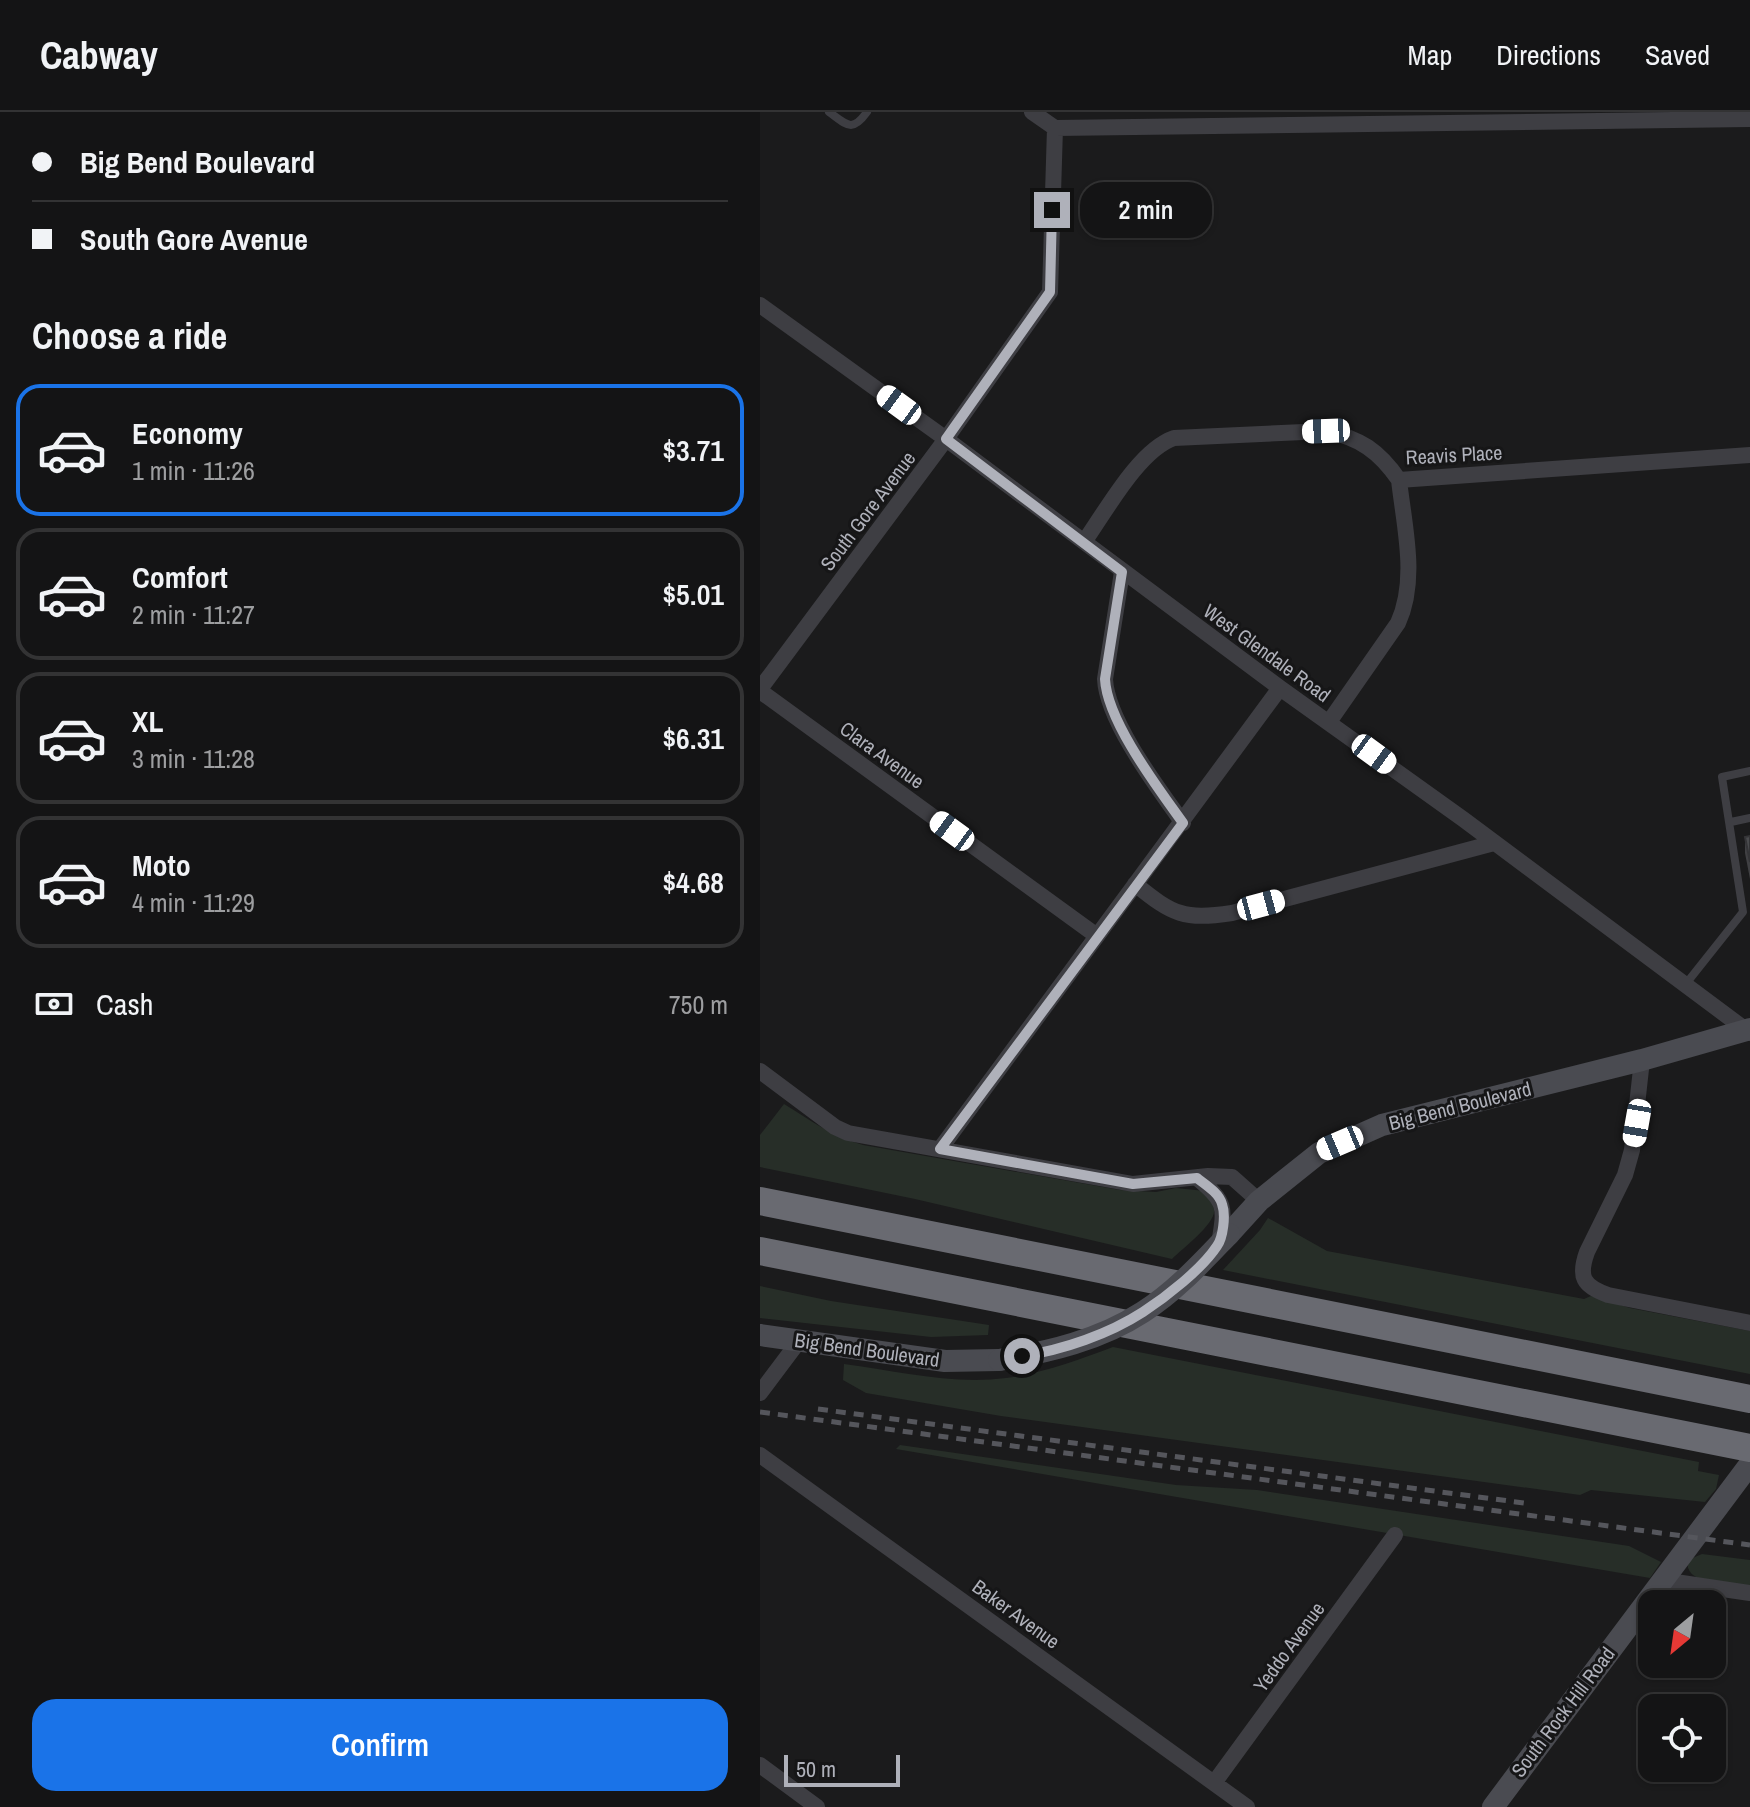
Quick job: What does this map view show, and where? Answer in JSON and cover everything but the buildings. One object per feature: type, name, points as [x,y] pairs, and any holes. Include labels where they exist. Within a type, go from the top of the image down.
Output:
[{"type":"highway","points":[[760,1201],[1750,1399]]},
{"type":"highway","points":[[760,1251],[1750,1448]]},
{"type":"main road","name":"Big Bend Boulevard","points":[[760,1335],[945,1361],[999,1360],[1046,1353],[1101,1333],[1143,1312],[1187,1277],[1259,1201],[1319,1153],[1382,1125],[1749,1031]]},
{"type":"main road","name":"South Rock Hill Road","points":[[1493,1807],[1750,1464]]},
{"type":"street","points":[[1032,112],[1055,128],[1750,119]]},
{"type":"street","name":"South Gore Avenue","points":[[760,690],[946,439],[1050,292],[1055,128]]},
{"type":"street","name":"West Glendale Road","points":[[760,305],[1749,1031]]},
{"type":"street","name":"Reavis Place","points":[[1084,542],[1143,459],[1162,442],[1174,438],[1326,431],[1346,435],[1372,448],[1399,480],[1750,455]]},
{"type":"street","points":[[1329,722],[1398,623],[1406,605],[1409,587],[1399,480]]},
{"type":"street","points":[[1122,572],[1105,692],[1133,748],[1183,823]]},
{"type":"street","points":[[940,1149],[1280,688]]},
{"type":"street","name":"Clara Avenue","points":[[760,690],[1097,936]]},
{"type":"street","points":[[1135,884],[1164,908],[1199,917],[1232,913],[1494,843]]},
{"type":"street","points":[[1642,1060],[1632,1150],[1625,1175],[1582,1264],[1586,1282],[1608,1295],[1750,1323]]},
{"type":"street","points":[[760,1071],[835,1127],[848,1133],[1133,1184],[1232,1177],[1259,1201]]},
{"type":"street","points":[[1197,1178],[1222,1203],[1224,1239]]},
{"type":"street","points":[[760,1393],[799,1341]]},
{"type":"street","name":"Baker Avenue","points":[[760,1455],[1247,1807]]},
{"type":"street","name":"Yeddo Avenue","points":[[1214,1783],[1395,1535]]},
{"type":"street","points":[[1662,1580],[1750,1593]]},
{"type":"street","points":[[760,1765],[817,1807]]},
{"type":"lane","points":[[829,112],[847,125],[854,126],[867,112]]},
{"type":"lane","points":[[1685,985],[1743,912],[1722,777],[1750,771]]},
{"type":"lane","points":[[1731,822],[1750,818]]},
{"type":"shaded area","points":[[784,1104],[832,1133],[863,1145],[1120,1190],[1156,1192],[1176,1188],[1205,1191],[1213,1204],[1214,1215],[1205,1228],[1172,1259],[915,1199],[760,1167],[760,1135]]},
{"type":"shaded area","points":[[1268,1218],[1327,1251],[1584,1299],[1591,1296],[1630,1308],[1750,1331],[1750,1374],[1223,1270]]},
{"type":"shaded area","points":[[760,1286],[831,1301],[989,1325],[988,1335],[931,1337],[760,1318]]},
{"type":"shaded area","points":[[1113,1347],[1699,1462],[1698,1471],[1719,1475],[1716,1489],[1705,1502],[1591,1490],[1580,1495],[1001,1416],[866,1393],[843,1380],[844,1364],[966,1380],[1006,1378],[1047,1369]]},
{"type":"shaded area","points":[[900,1445],[1176,1485],[1257,1490],[1629,1546],[1661,1562],[1650,1578],[896,1449]]},
{"type":"shaded area","points":[[1702,1554],[1750,1560],[1750,1587],[1710,1582],[1693,1575],[1688,1569],[1688,1560]]},
{"type":"railway","points":[[818,1409],[1524,1503]]},
{"type":"railway","points":[[760,1412],[1750,1545]]},
{"type":"route","points":[[1022,1356],[1046,1353],[1101,1333],[1143,1312],[1187,1277],[1219,1244],[1224,1215],[1222,1203],[1214,1192],[1197,1178],[1157,1183],[1111,1182],[940,1149],[1183,823],[1133,748],[1105,692],[1122,572],[946,439],[1050,292],[1052,210]]}]
